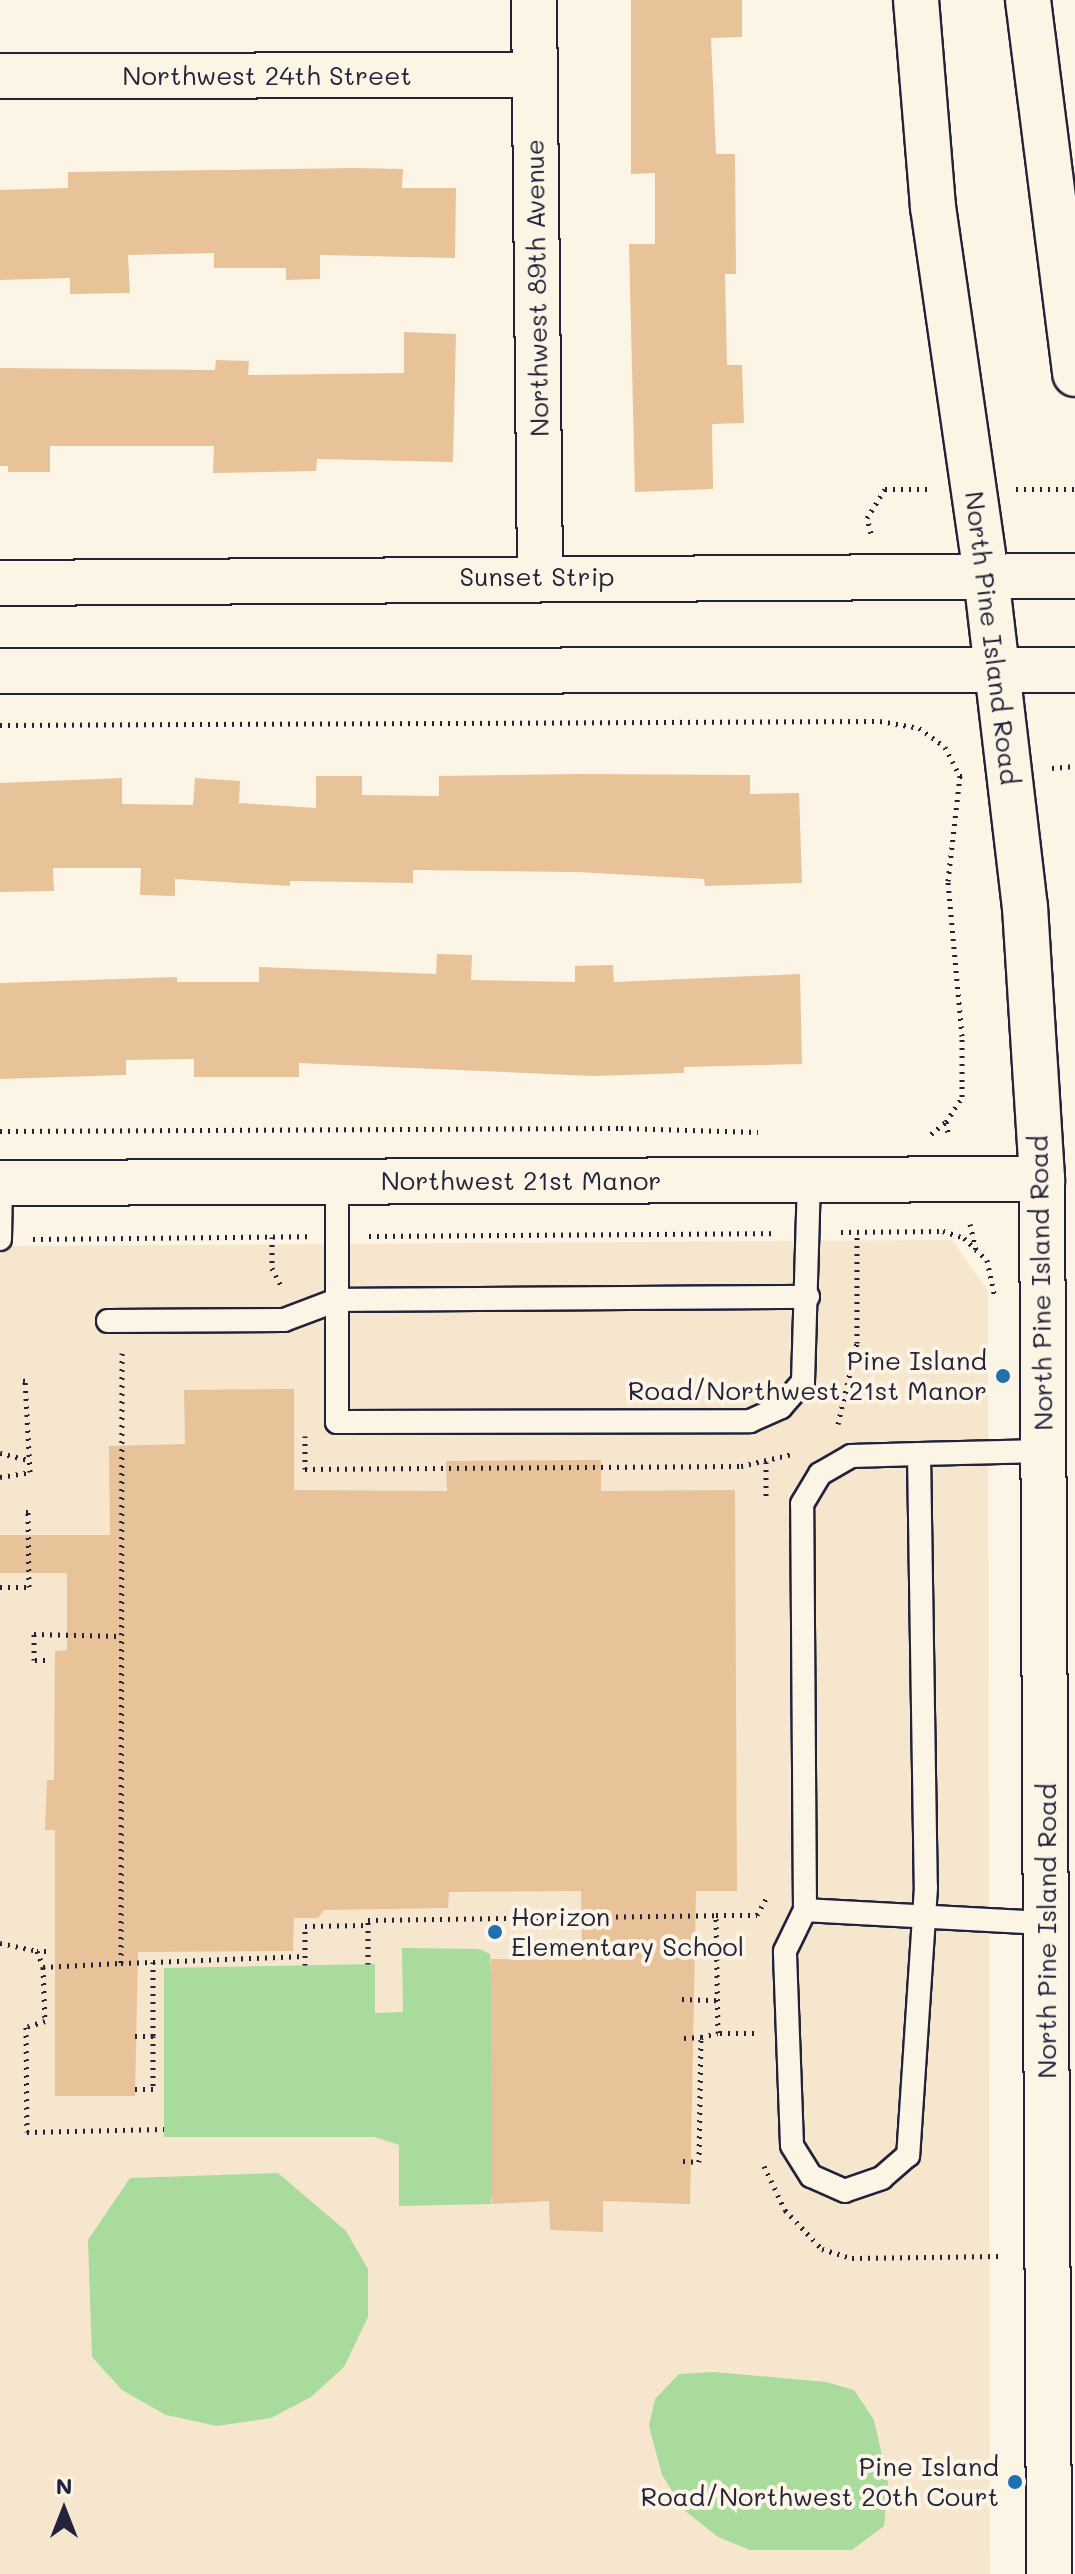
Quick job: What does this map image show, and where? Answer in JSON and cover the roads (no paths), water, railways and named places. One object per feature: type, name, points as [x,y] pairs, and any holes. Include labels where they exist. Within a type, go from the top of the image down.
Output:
[{"type":"street","name":"Northwest 89th Avenue","points":[[534,0],[540,577]]},
{"type":"street","name":"North Pine Island Road","points":[[916,0],[933,207],[986,576],[1025,907],[1042,1179],[1047,1923],[1063,2361],[1049,2574]]},
{"type":"street","points":[[1028,0],[1075,374]]},
{"type":"street","name":"Northwest 24th Street","points":[[0,76],[535,75]]},
{"type":"street","name":"Sunset Strip","points":[[0,583],[540,577],[1075,576]]},
{"type":"street","points":[[0,671],[1075,670]]},
{"type":"street","name":"Northwest 21st Manor","points":[[0,1183],[1042,1179]]},
{"type":"lane","points":[[337,1182],[337,1422],[750,1421],[781,1407],[803,1382],[808,1297],[809,1180]]},
{"type":"lane","points":[[0,1183],[0,1239]]},
{"type":"lane","points":[[115,1321],[284,1320],[337,1300],[808,1297]]},
{"type":"lane","points":[[919,1454],[926,1887],[921,1918],[908,2155],[882,2178],[845,2191],[811,2176],[792,2145],[785,1951],[805,1910],[802,1504],[820,1474],[851,1456],[919,1454],[1043,1451]]},
{"type":"lane","points":[[805,1910],[1047,1923]]},
{"type":"place","name":"Pine Island Road/Northwest 21st Manor","points":[[1003,1376]]},
{"type":"place","name":"Horizon Elementary School","points":[[495,1932]]},
{"type":"place","name":"Pine Island Road/Northwest 20th Court","points":[[1015,2482]]}]
